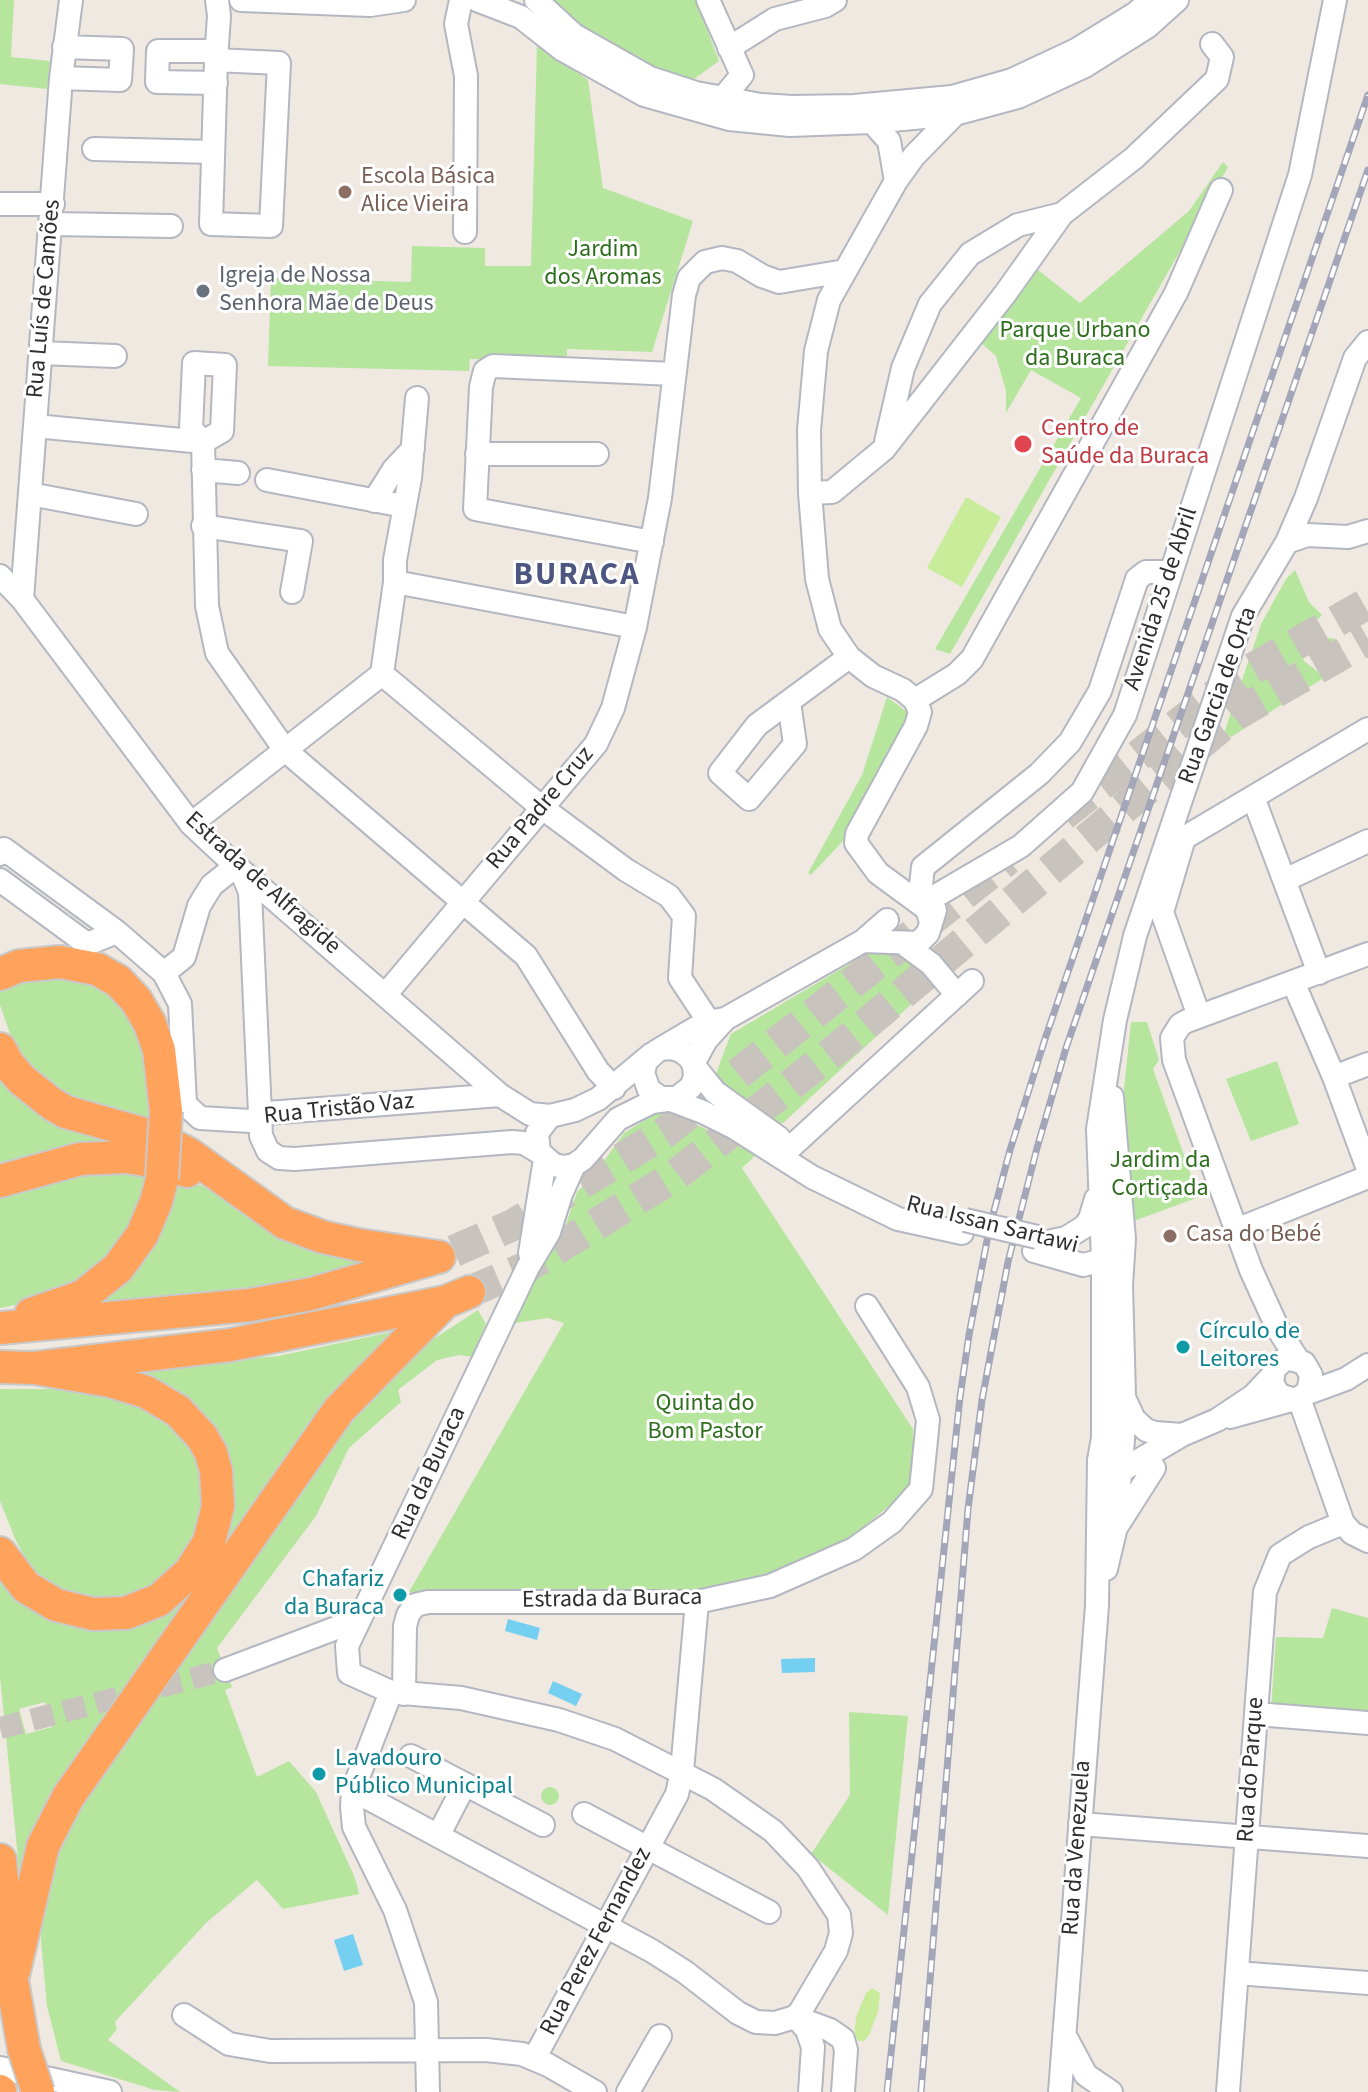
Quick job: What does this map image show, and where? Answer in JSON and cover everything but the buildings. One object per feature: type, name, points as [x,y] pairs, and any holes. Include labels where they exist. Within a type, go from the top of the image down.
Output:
[{"type":"highway","points":[[0,974],[19,966],[60,962],[97,969],[118,981],[144,1012],[155,1038],[164,1088],[176,1107],[156,1202],[142,1235],[118,1268],[83,1296],[0,1326]]},
{"type":"highway","points":[[0,1049],[22,1080],[52,1104],[66,1112],[158,1138],[199,1160],[285,1223],[323,1237],[446,1254],[335,1288],[250,1305],[0,1326]]},
{"type":"highway","points":[[0,1181],[80,1159],[127,1157],[168,1164],[242,1192]]},
{"type":"highway","points":[[12,1980],[43,1846],[68,1797],[339,1410],[457,1297],[230,1345],[34,1368]]},
{"type":"highway","points":[[0,1367],[34,1368],[110,1381],[146,1392],[178,1411],[202,1437],[211,1453],[216,1471],[218,1506],[209,1542],[190,1572],[159,1600],[126,1613],[93,1614],[56,1605],[26,1587],[0,1553]]},
{"type":"highway","points":[[0,1860],[12,1980],[24,2049],[38,2092]]},
{"type":"street","name":"Rua Luís de Camões","points":[[22,599],[61,78],[71,0]]},
{"type":"street","points":[[216,83],[157,82],[158,51],[217,56],[279,63],[271,226],[211,224],[213,152],[216,83],[217,56],[219,16],[217,0]]},
{"type":"street","points":[[241,0],[370,5],[404,0]]},
{"type":"street","points":[[461,0],[456,24],[466,76],[465,232]]},
{"type":"street","points":[[477,0],[521,17],[563,50],[644,95],[680,107],[762,124],[872,113],[952,97],[1012,80],[1076,50],[1136,13],[1151,0]]},
{"type":"street","points":[[536,0],[574,35],[650,78],[672,87],[722,99],[872,113],[893,130],[913,136],[914,156]]},
{"type":"street","points":[[708,0],[742,75],[761,105]]},
{"type":"street","points":[[729,48],[779,10],[825,6],[835,0]]},
{"type":"street","points":[[893,130],[1018,97],[1085,66],[1147,27],[1177,0]]},
{"type":"street","name":"Avenida 25 de Abril","points":[[926,910],[1021,846],[1082,792],[1125,715],[1300,175],[1335,0]]},
{"type":"street","points":[[810,493],[832,492],[884,449],[1005,294],[1062,214],[1134,158],[1217,79],[1222,57],[1212,44]]},
{"type":"street","points":[[61,78],[120,80],[122,49],[64,47]]},
{"type":"street","points":[[722,99],[742,75]]},
{"type":"street","points":[[896,181],[893,130],[906,108],[935,99]]},
{"type":"street","points":[[926,910],[878,873],[857,847],[857,834],[916,726],[920,712],[917,702],[903,690],[873,676],[849,657],[838,645],[824,611],[817,579],[809,430],[816,351],[829,300],[896,181],[914,156],[955,114]]},
{"type":"street","points":[[94,149],[213,152]]},
{"type":"street","points":[[917,702],[957,674],[972,659],[1176,293],[1221,190]]},
{"type":"street","points":[[0,204],[52,214],[171,226]]},
{"type":"street","points":[[884,449],[903,368],[930,304],[970,254],[1018,225],[1062,214]]},
{"type":"street","name":"Rua Padre Cruz","points":[[386,994],[596,744],[613,708],[635,627],[652,542],[667,453],[684,295],[689,278],[698,266],[713,259],[730,259],[779,282],[845,271]]},
{"type":"street","name":"Rua Garcia de Orta","points":[[1113,1261],[1098,1190],[1098,1129],[1115,1020],[1135,936],[1243,616],[1287,542],[1306,498],[1350,370],[1368,342]]},
{"type":"street","points":[[41,353],[115,356]]},
{"type":"street","points":[[652,542],[475,509],[481,387],[485,371],[493,366],[674,374]]},
{"type":"street","points":[[191,824],[382,674],[413,449],[417,398]]},
{"type":"street","points":[[35,426],[203,442],[207,606],[217,653],[285,750],[526,956],[598,1071],[614,1088]]},
{"type":"street","points":[[374,501],[394,469],[413,449]]},
{"type":"street","points":[[477,454],[597,454]]},
{"type":"street","points":[[203,470],[238,473]]},
{"type":"street","points":[[267,480],[404,506]]},
{"type":"street","points":[[30,494],[136,514]]},
{"type":"street","points":[[1306,498],[1310,524],[1316,536]]},
{"type":"street","points":[[203,526],[301,541],[292,592]]},
{"type":"street","points":[[1287,542],[1307,535],[1348,537],[1368,531]]},
{"type":"street","points":[[395,571],[635,627]]},
{"type":"street","points":[[931,964],[923,867],[1039,774],[1070,742],[1100,691],[1137,579],[1146,572],[1170,572]]},
{"type":"street","name":"Estrada de Alfragide","points":[[0,576],[22,599],[191,824],[500,1095],[530,1114],[556,1114]]},
{"type":"street","points":[[789,702],[849,657]]},
{"type":"street","points":[[382,674],[541,807],[626,870],[669,896],[684,916],[680,978],[717,1020]]},
{"type":"street","points":[[1199,1016],[1162,912],[1184,838],[1368,729]]},
{"type":"street","points":[[1253,797],[1319,973]]},
{"type":"street","points":[[1285,880],[1368,841]]},
{"type":"street","points":[[0,854],[4,849],[117,932],[164,973],[180,1004],[176,1107]]},
{"type":"street","points":[[164,973],[184,957],[199,906],[212,885],[236,866],[250,892],[261,1136],[264,1146],[272,1155],[286,1159],[512,1142],[524,1143],[554,1165],[564,1167],[581,1157],[590,1139],[582,1120],[574,1115],[556,1114]]},
{"type":"street","points":[[791,1147],[965,988],[892,936],[887,917],[887,899],[878,873]]},
{"type":"street","points":[[0,880],[87,944],[117,932]]},
{"type":"street","points":[[542,1156],[537,1133],[541,1124],[556,1114],[583,1107],[614,1088],[656,1052],[863,941],[896,904],[910,900],[926,910]]},
{"type":"street","points":[[863,941],[918,943],[926,910]]},
{"type":"street","points":[[252,940],[257,921],[268,912],[282,912],[296,918]]},
{"type":"street","points":[[1251,1270],[1273,1372],[1272,1383],[1279,1395],[1299,1397],[1309,1388],[1311,1375],[1278,1329],[1251,1270],[1174,1060],[1174,1033],[1180,1025],[1199,1016],[1368,954]]},
{"type":"street","points":[[1293,982],[1334,1077],[1368,1169]]},
{"type":"street","points":[[694,1065],[681,1051],[671,1048],[656,1052],[644,1066],[644,1081],[653,1093],[669,1100],[682,1096],[691,1087],[695,1077],[694,1065],[717,1020]]},
{"type":"street","points":[[1334,1077],[1368,1064]]},
{"type":"street","name":"Rua Issan Sartawi","points":[[694,1065],[715,1092],[791,1147],[819,1165],[903,1206],[963,1227],[1045,1247],[1088,1248],[1113,1261]]},
{"type":"street","name":"Rua Garcia de Orta","points":[[1109,1065],[1124,1239],[1113,1261]]},
{"type":"street","name":"Rua Tristão Vaz","points":[[176,1107],[200,1118],[250,1121],[268,1113],[500,1095]]},
{"type":"street","name":"Rua Issan Sartawi","points":[[669,1100],[735,1128],[812,1177],[898,1219],[963,1227]]},
{"type":"street","name":"Rua da Buraca","points":[[397,1693],[349,1673],[347,1646],[528,1267],[549,1232],[561,1194],[581,1157],[608,1127],[627,1112],[669,1100]]},
{"type":"street","name":"Rua da Buraca","points":[[528,1267],[542,1156]]},
{"type":"street","points":[[1236,1230],[1368,1177]]},
{"type":"street","points":[[1098,1190],[1090,1219],[1084,1227],[1045,1247],[1086,1282],[1098,1309],[1101,1325]]},
{"type":"street","name":"Rua da Venezuela","points":[[1060,2092],[1097,1605],[1097,1499],[1103,1438],[1101,1325],[1113,1261]]},
{"type":"street","name":"Rua da Venezuela","points":[[1097,1605],[1115,1531],[1124,1395],[1113,1261]]},
{"type":"street","name":"Estrada da Buraca","points":[[397,1693],[405,1626],[415,1605],[428,1602],[697,1602],[770,1586],[854,1549],[921,1489],[929,1435],[925,1404],[904,1362],[867,1306]]},
{"type":"street","points":[[1097,1499],[1104,1485],[1120,1468],[1200,1428],[1253,1396],[1284,1360],[1329,1368],[1368,1364]]},
{"type":"street","points":[[1124,1395],[1134,1419],[1155,1433],[1200,1428],[1299,1397],[1346,1379],[1368,1364]]},
{"type":"street","points":[[1299,1397],[1343,1523],[1352,1533],[1368,1541]]},
{"type":"street","points":[[1115,1531],[1154,1468],[1200,1428]]},
{"type":"street","points":[[1103,1438],[1120,1468],[1136,1473],[1154,1468]]},
{"type":"street","name":"Rua do Parque","points":[[1228,2092],[1265,1592],[1280,1555],[1309,1537],[1343,1523]]},
{"type":"street","name":"Rua Perez Fernandez","points":[[184,2015],[229,2044],[270,2051],[502,2051],[534,2059],[677,1794],[682,1771],[697,1602]]},
{"type":"street","points":[[225,1670],[360,1619]]},
{"type":"street","points":[[428,2092],[426,2002],[395,1910],[354,1827],[352,1807],[353,1790],[397,1693],[461,1698],[559,1720],[615,1739],[713,1789],[773,1831],[808,1868],[836,1907],[841,1933],[836,1951],[808,2002],[795,2017]]},
{"type":"street","points":[[1256,1714],[1368,1723]]},
{"type":"street","points":[[411,1756],[543,1825]]},
{"type":"street","points":[[438,1836],[465,1784]]},
{"type":"street","points":[[353,1790],[685,1972],[747,2019],[766,2024],[795,2017],[830,2030],[843,2039],[846,2050],[843,2092]]},
{"type":"street","points":[[584,1814],[769,1912]]},
{"type":"street","points":[[1080,1824],[1368,1846]]},
{"type":"street","points":[[1237,1973],[1368,1983]]},
{"type":"street","points":[[795,2017],[812,2039],[810,2092]]},
{"type":"street","points":[[1065,2034],[1086,2075],[1111,2092]]},
{"type":"street","points":[[628,2092],[660,2036]]},
{"type":"street","points":[[534,2059],[595,2092]]},
{"type":"street","points":[[0,2068],[110,2092]]},
{"type":"street","points":[[0,2091],[12,2092]]},
{"type":"green space","points":[[0,0],[14,0],[11,57],[50,61],[47,89],[0,84]]},
{"type":"green space","points":[[549,0],[696,0],[719,61],[694,79],[650,66],[611,45]]},
{"type":"green space","name":"Jardim dos Aromas","points":[[537,46],[588,80],[603,188],[693,221],[652,352],[567,349],[567,361],[470,359],[469,371],[268,366],[271,278],[411,282],[412,246],[485,248],[485,266],[531,266]]},
{"type":"green space","name":"Parque Urbano da Buraca","points":[[1223,162],[1228,167],[950,654],[935,649],[1081,398],[1031,370],[1006,413],[1006,391],[996,356],[981,343],[1038,270],[1080,303],[1189,211]]},
{"type":"green space","points":[[966,497],[1001,517],[962,587],[927,568]]},
{"type":"green space","points":[[1295,570],[1309,602],[1322,615],[1302,637],[1300,648],[1304,661],[1325,677],[1231,737],[1224,733],[1261,624],[1286,579]]},
{"type":"green space","points":[[1326,638],[1334,638],[1341,649],[1334,660],[1326,660],[1319,653],[1319,645]]},
{"type":"green space","points":[[887,697],[911,715],[842,842],[811,875],[808,873],[862,775]]},
{"type":"green space","points":[[871,951],[888,951],[905,959],[932,985],[783,1123],[776,1124],[761,1112],[764,1108],[753,1099],[749,1103],[715,1076],[731,1034]]},
{"type":"green space","points":[[53,976],[94,986],[113,999],[128,1015],[139,1035],[146,1061],[149,1125],[101,1112],[46,1086],[15,1048],[0,1005],[0,991],[34,978]]},
{"type":"green space","name":"Jardim da Cortiçada","points":[[1131,1022],[1147,1022],[1159,1060],[1153,1069],[1199,1197],[1134,1221],[1123,1099]]},
{"type":"green space","points":[[1277,1061],[1299,1124],[1251,1141],[1226,1079]]},
{"type":"green space","points":[[0,1072],[149,1142],[0,1170]]},
{"type":"green space","name":"Quinta do Bom Pastor","points":[[657,1113],[688,1120],[756,1155],[742,1168],[913,1429],[913,1486],[854,1535],[817,1560],[785,1574],[695,1596],[409,1592],[564,1323],[548,1318],[514,1323],[543,1263],[562,1236],[577,1192],[624,1133]]},
{"type":"green space","points":[[80,1165],[147,1166],[144,1192],[117,1252],[81,1281],[27,1303],[0,1308],[0,1198]]},
{"type":"green space","points":[[175,1174],[213,1191],[287,1235],[372,1261],[374,1269],[253,1292],[91,1308]]},
{"type":"green space","points":[[478,1310],[486,1324],[472,1357],[459,1355],[437,1360],[398,1390],[401,1402],[349,1448],[316,1516],[217,1648],[232,1687],[225,1690],[257,1777],[289,1761],[316,1792],[355,1878],[359,1894],[283,1909],[257,1880],[206,1923],[115,2022],[117,2029],[108,2040],[180,2092],[155,2090],[61,2061],[47,2006],[41,1941],[42,1904],[48,1873],[72,1810],[333,1436],[418,1349]]},
{"type":"green space","points":[[396,1331],[28,1862],[19,1869],[0,1676],[0,1566],[42,1606],[170,1602],[223,1473],[123,1371],[278,1356]],"holes":[[[45,1702],[52,1727],[26,1734],[19,1709]]]},
{"type":"green space","points":[[0,1389],[83,1389],[132,1395],[188,1433],[206,1489],[202,1532],[170,1573],[145,1589],[103,1601],[63,1593],[46,1583],[32,1569],[16,1541],[0,1501]]},
{"type":"green space","points":[[1332,1608],[1368,1618],[1368,1717],[1271,1709],[1276,1637],[1323,1638]]},
{"type":"green space","points":[[849,1712],[908,1716],[888,1915],[811,1854],[850,1795]]},
{"type":"green space","points":[[546,1787],[554,1787],[559,1796],[557,1803],[546,1805],[541,1800],[541,1792]]},
{"type":"green space","points":[[872,1988],[880,1993],[878,2012],[869,2035],[864,2041],[859,2041],[854,2037],[856,2017],[866,1993]]},
{"type":"water","points":[[508,1619],[540,1628],[537,1640],[505,1631]]},
{"type":"water","points":[[815,1658],[815,1672],[782,1673],[781,1659]]},
{"type":"water","points":[[553,1681],[582,1694],[576,1706],[548,1693]]},
{"type":"water","points":[[353,1934],[363,1965],[344,1971],[334,1940]]},
{"type":"tunnel","points":[[1063,815],[1238,677],[1368,603]]},
{"type":"tunnel","points":[[469,1292],[527,1267],[676,1175],[839,1047],[1235,715],[1368,639]]},
{"type":"tunnel","points":[[454,1251],[513,1225],[664,1133],[1008,859]]},
{"type":"tunnel","points":[[0,1728],[225,1670]]},
{"type":"railway","points":[[887,2092],[960,1397],[989,1230],[1045,1039],[1368,95]]},
{"type":"railway","points":[[921,2092],[968,1509],[982,1400],[1008,1262],[1066,1048],[1368,170]]},
{"type":"place","name":"Escola Básica Alice Vieira","points":[[345,192]]},
{"type":"place","name":"Igreja de Nossa Senhora Mãe de Deus","points":[[203,291]]},
{"type":"place","name":"Centro de Saúde da Buraca","points":[[1023,444]]},
{"type":"place","name":"Casa do Bebé","points":[[1170,1236]]},
{"type":"place","name":"Círculo de Leitores","points":[[1183,1347]]},
{"type":"place","name":"Chafariz da Buraca","points":[[400,1595]]},
{"type":"place","name":"Lavadouro Público Municipal","points":[[319,1774]]},
{"type":"district","name":"BURACA","points":[[577,577]]}]
